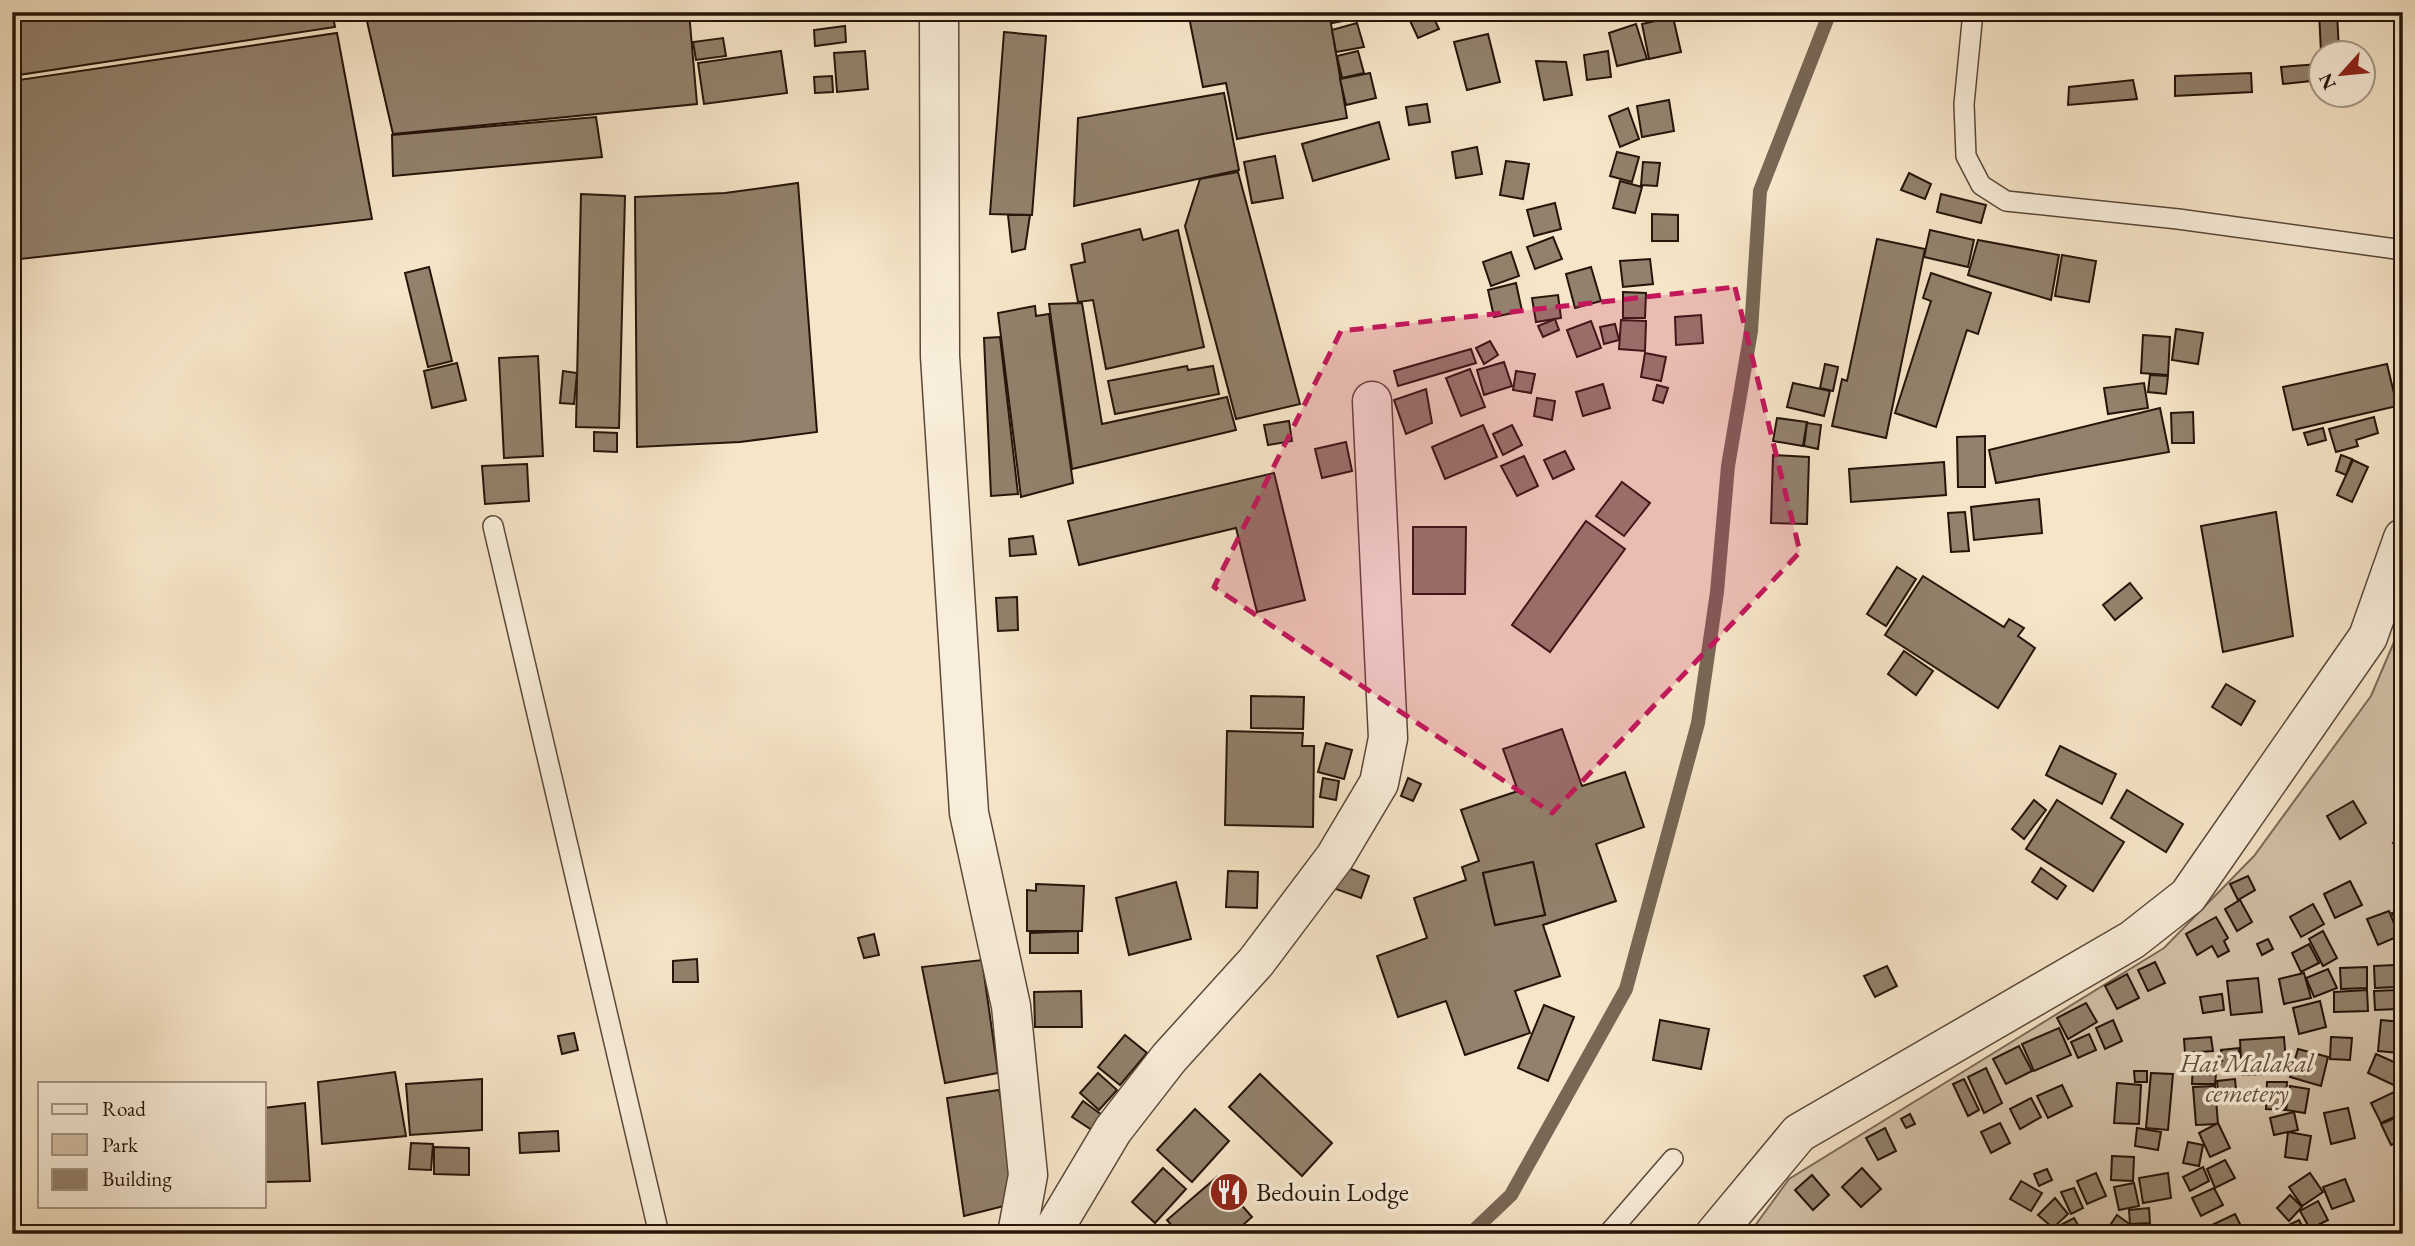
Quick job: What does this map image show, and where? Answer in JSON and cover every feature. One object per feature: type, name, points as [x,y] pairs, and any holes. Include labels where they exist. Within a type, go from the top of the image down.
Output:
[{"type":"street","points":[[939,12],[940,356],[969,813],[1011,1006],[1028,1175],[1017,1234]]},
{"type":"street","points":[[1051,1234],[1113,1130],[1169,1058],[1256,962],[1296,913],[1356,825],[1378,783],[1388,724],[1372,401]]},
{"type":"street","points":[[1715,1234],[1799,1133],[2133,940],[2188,895],[2368,637],[2403,538]]},
{"type":"lane","points":[[1973,12],[1964,104],[1966,156],[1981,185],[2006,201],[2178,219],[2403,250]]},
{"type":"lane","points":[[493,526],[659,1234]]},
{"type":"lane","points":[[1608,1234],[1673,1160]]},
{"type":"highlighted area","points":[[1735,287],[1800,552],[1552,813],[1214,587],[1341,331]]},
{"type":"green space","name":"Hai Malakal cemetery","points":[[2403,621],[2403,1234],[1749,1234],[1789,1179],[2164,948],[2254,856],[2371,696]]},
{"type":"building","points":[[12,12],[332,12],[335,27],[12,76]]},
{"type":"building","points":[[383,12],[689,12],[697,104],[393,134],[366,17]]},
{"type":"building","points":[[1188,12],[1329,12],[1347,118],[1237,139],[1226,83],[1203,87]]},
{"type":"building","points":[[1330,12],[1352,12],[1354,19],[1332,23]]},
{"type":"building","points":[[1406,12],[1431,12],[1439,29],[1418,38]]},
{"type":"building","points":[[1488,12],[1533,12],[1533,16],[1488,18]]},
{"type":"building","points":[[2319,12],[2337,12],[2338,38],[2320,38]]},
{"type":"building","points":[[1673,17],[1681,52],[1649,59],[1642,24]]},
{"type":"building","points":[[1357,23],[1364,47],[1336,52],[1332,30]]},
{"type":"building","points":[[1636,24],[1647,59],[1617,66],[1609,33]]},
{"type":"building","points":[[845,26],[846,42],[815,46],[814,30]]},
{"type":"building","points":[[1004,32],[1046,36],[1032,215],[990,214]]},
{"type":"building","points":[[337,33],[372,219],[12,260],[12,81]]},
{"type":"building","points":[[1488,34],[1500,82],[1467,90],[1454,42]]},
{"type":"building","points":[[723,38],[726,56],[696,60],[693,42]]},
{"type":"building","points":[[781,51],[787,93],[704,104],[698,63]]},
{"type":"building","points":[[865,51],[868,89],[837,92],[834,53]]},
{"type":"building","points":[[1358,51],[1364,73],[1342,78],[1337,56]]},
{"type":"building","points":[[1608,51],[1611,77],[1587,80],[1584,55]]},
{"type":"building","points":[[1536,61],[1566,62],[1572,95],[1544,100]]},
{"type":"building","points":[[2306,65],[2306,82],[2283,84],[2281,67]]},
{"type":"building","points":[[1370,73],[1376,98],[1346,105],[1340,79]]},
{"type":"building","points":[[2251,73],[2252,92],[2175,96],[2175,76]]},
{"type":"building","points":[[832,76],[833,92],[815,93],[814,77]]},
{"type":"building","points":[[2133,80],[2137,99],[2068,105],[2069,87]]},
{"type":"building","points":[[1224,93],[1239,170],[1074,206],[1078,118]]},
{"type":"building","points":[[1669,100],[1674,131],[1642,137],[1637,106]]},
{"type":"building","points":[[1427,104],[1430,122],[1409,125],[1406,107]]},
{"type":"building","points":[[1628,108],[1639,139],[1620,147],[1609,116]]},
{"type":"building","points":[[596,117],[602,157],[393,176],[392,135]]},
{"type":"building","points":[[1379,122],[1389,159],[1313,181],[1302,144]]},
{"type":"building","points":[[1477,147],[1482,174],[1456,178],[1452,152]]},
{"type":"building","points":[[1617,152],[1639,157],[1632,182],[1610,176]]},
{"type":"building","points":[[1275,156],[1283,198],[1252,203],[1244,162]]},
{"type":"building","points":[[1506,161],[1529,164],[1523,199],[1500,195]]},
{"type":"building","points":[[1643,162],[1660,163],[1657,186],[1641,185]]},
{"type":"building","points":[[1238,172],[1300,404],[1236,419],[1185,226],[1200,179]]},
{"type":"building","points":[[1909,173],[1931,184],[1925,199],[1901,190]]},
{"type":"building","points":[[1620,181],[1642,187],[1635,213],[1613,208]]},
{"type":"building","points":[[798,183],[817,432],[740,442],[637,447],[635,197],[725,193]]},
{"type":"building","points":[[581,194],[625,196],[619,428],[576,427]]},
{"type":"building","points":[[1941,194],[1986,205],[1981,223],[1937,212]]},
{"type":"building","points":[[1555,203],[1561,229],[1534,236],[1527,210]]},
{"type":"building","points":[[1652,214],[1678,215],[1678,241],[1652,241]]},
{"type":"building","points":[[1008,215],[1030,215],[1025,249],[1012,252]]},
{"type":"building","points":[[1140,229],[1143,240],[1178,230],[1204,347],[1106,369],[1093,300],[1078,302],[1071,265],[1085,262],[1082,244]]},
{"type":"building","points":[[1930,230],[1974,240],[1968,267],[1924,257]]},
{"type":"building","points":[[1553,237],[1562,259],[1535,269],[1527,247]]},
{"type":"building","points":[[1877,239],[1925,249],[1886,438],[1832,426],[1842,379],[1847,381]]},
{"type":"building","points":[[1978,240],[2059,255],[2051,300],[1968,275]]},
{"type":"building","points":[[1511,252],[1519,276],[1491,286],[1483,262]]},
{"type":"building","points":[[2062,255],[2096,261],[2089,302],[2055,296]]},
{"type":"building","points":[[1650,259],[1653,284],[1623,287],[1620,261]]},
{"type":"building","points":[[429,267],[452,361],[428,367],[405,273]]},
{"type":"building","points":[[1591,267],[1601,301],[1575,308],[1566,274]]},
{"type":"building","points":[[1931,273],[1991,293],[1978,334],[1967,330],[1936,427],[1895,413],[1931,301],[1923,298]]},
{"type":"building","points":[[1516,283],[1522,311],[1494,317],[1488,290]]},
{"type":"building","points":[[1623,292],[1646,293],[1645,318],[1623,318]]},
{"type":"building","points":[[1558,295],[1561,318],[1536,322],[1532,298]]},
{"type":"building","points":[[1082,303],[1102,424],[1227,397],[1236,430],[1072,469],[1049,304]]},
{"type":"building","points":[[1035,306],[1036,316],[1049,314],[1073,483],[1021,497],[998,313]]},
{"type":"building","points":[[1701,315],[1703,343],[1676,345],[1675,317]]},
{"type":"building","points":[[1555,319],[1559,330],[1543,337],[1538,326]]},
{"type":"building","points":[[1621,320],[1646,321],[1645,351],[1619,349]]},
{"type":"building","points":[[1591,321],[1601,348],[1577,357],[1567,330]]},
{"type":"building","points":[[1615,324],[1619,340],[1604,344],[1600,327]]},
{"type":"building","points":[[2176,329],[2203,333],[2198,364],[2172,360]]},
{"type":"building","points":[[2143,335],[2170,337],[2168,375],[2141,373]]},
{"type":"building","points":[[1000,337],[1018,494],[991,496],[984,338]]},
{"type":"building","points":[[1490,341],[1498,355],[1484,364],[1476,348]]},
{"type":"building","points":[[1471,349],[1476,363],[1398,386],[1394,371]]},
{"type":"building","points":[[1645,353],[1666,357],[1661,381],[1641,377]]},
{"type":"building","points":[[538,356],[543,456],[504,458],[499,358]]},
{"type":"building","points":[[1504,362],[1512,386],[1484,395],[1477,370]]},
{"type":"building","points":[[457,363],[466,400],[432,408],[424,371]]},
{"type":"building","points":[[1825,364],[1838,367],[1833,391],[1820,388]]},
{"type":"building","points":[[2387,364],[2397,406],[2293,430],[2283,387]]},
{"type":"building","points":[[1187,366],[1188,370],[1213,366],[1219,394],[1115,414],[1108,381]]},
{"type":"building","points":[[1470,369],[1485,407],[1461,416],[1446,378]]},
{"type":"building","points":[[563,371],[577,373],[574,404],[560,403]]},
{"type":"building","points":[[1516,371],[1535,374],[1531,393],[1513,390]]},
{"type":"building","points":[[2150,375],[2168,376],[2166,394],[2148,392]]},
{"type":"building","points":[[1793,383],[1830,391],[1824,416],[1787,407]]},
{"type":"building","points":[[2144,383],[2148,408],[2108,414],[2104,388]]},
{"type":"building","points":[[1603,384],[1610,408],[1583,416],[1576,392]]},
{"type":"building","points":[[1657,385],[1668,388],[1663,403],[1653,400]]},
{"type":"building","points":[[1426,389],[1432,423],[1406,434],[1394,400]]},
{"type":"building","points":[[1537,398],[1555,401],[1552,420],[1534,416]]},
{"type":"building","points":[[2160,408],[2169,452],[1996,483],[1989,450]]},
{"type":"building","points":[[2193,412],[2194,443],[2172,443],[2171,413]]},
{"type":"building","points":[[2374,417],[2378,433],[2356,440],[2358,446],[2336,452],[2329,429]]},
{"type":"building","points":[[1777,418],[1807,422],[1803,446],[1773,441]]},
{"type":"building","points":[[1289,421],[1292,441],[1268,445],[1264,425]]},
{"type":"building","points":[[1807,423],[1821,425],[1818,449],[1804,446]]},
{"type":"building","points":[[1483,425],[1497,457],[1445,479],[1432,447]]},
{"type":"building","points":[[1512,425],[1522,445],[1503,455],[1493,434]]},
{"type":"building","points":[[2323,428],[2326,440],[2308,445],[2304,433]]},
{"type":"building","points":[[594,432],[617,433],[617,452],[594,451]]},
{"type":"building","points":[[1985,436],[1985,487],[1958,487],[1957,437]]},
{"type":"building","points":[[1346,442],[1352,471],[1322,478],[1315,449]]},
{"type":"building","points":[[1565,451],[1574,469],[1553,479],[1544,460]]},
{"type":"building","points":[[1773,455],[1809,457],[1807,524],[1771,523]]},
{"type":"building","points":[[2341,455],[2352,459],[2346,475],[2336,471]]},
{"type":"building","points":[[1524,456],[1538,486],[1517,496],[1501,466]]},
{"type":"building","points":[[2353,460],[2368,467],[2352,502],[2337,495]]},
{"type":"building","points":[[1944,462],[1946,495],[1851,502],[1849,469]]},
{"type":"building","points":[[527,464],[529,501],[485,504],[482,466]]},
{"type":"building","points":[[1274,473],[1305,600],[1257,612],[1236,528],[1079,565],[1068,521]]},
{"type":"building","points":[[1622,482],[1650,503],[1624,536],[1596,516]]},
{"type":"building","points":[[2039,499],[2042,533],[1974,540],[1971,507]]},
{"type":"building","points":[[1965,512],[1969,551],[1951,552],[1948,513]]},
{"type":"building","points":[[2276,512],[2293,636],[2223,652],[2201,526]]},
{"type":"building","points":[[1586,521],[1625,549],[1550,652],[1512,625]]},
{"type":"building","points":[[1413,527],[1466,527],[1465,594],[1413,594]]},
{"type":"building","points":[[1033,536],[1036,554],[1010,556],[1009,539]]},
{"type":"building","points":[[1897,567],[1916,579],[1886,626],[1867,614]]},
{"type":"building","points":[[1923,576],[2004,627],[2009,619],[2024,628],[2018,636],[2035,648],[1998,708],[1885,635]]},
{"type":"building","points":[[2130,583],[2142,598],[2115,620],[2103,605]]},
{"type":"building","points":[[1017,597],[1018,630],[998,631],[996,598]]},
{"type":"building","points":[[1904,651],[1933,671],[1916,695],[1888,674]]},
{"type":"building","points":[[2226,684],[2255,701],[2241,725],[2212,707]]},
{"type":"building","points":[[1251,696],[1304,697],[1303,729],[1251,728]]},
{"type":"building","points":[[1562,729],[1582,786],[1625,772],[1644,827],[1596,844],[1616,901],[1543,925],[1560,976],[1515,991],[1530,1033],[1465,1055],[1446,1001],[1398,1017],[1377,956],[1427,938],[1414,898],[1466,880],[1462,867],[1479,861],[1461,810],[1518,791],[1503,749]],"holes":[[[1533,862],[1545,915],[1495,925],[1483,873]]]},
{"type":"building","points":[[1227,731],[1303,733],[1302,746],[1314,746],[1313,827],[1225,825]]},
{"type":"building","points":[[1326,743],[1352,750],[1344,779],[1318,772]]},
{"type":"building","points":[[2060,746],[2116,774],[2102,804],[2046,775]]},
{"type":"building","points":[[1323,778],[1339,781],[1336,800],[1320,797]]},
{"type":"building","points":[[1408,778],[1421,784],[1413,801],[1401,796]]},
{"type":"building","points":[[2127,790],[2183,824],[2166,852],[2111,818]]},
{"type":"building","points":[[2034,800],[2046,810],[2024,839],[2012,829]]},
{"type":"building","points":[[2057,800],[2124,842],[2093,891],[2026,849]]},
{"type":"building","points":[[2353,801],[2366,823],[2340,839],[2327,816]]},
{"type":"building","points":[[2403,831],[2403,850],[2393,843]]},
{"type":"building","points":[[1533,862],[1545,915],[1495,925],[1483,873]]},
{"type":"building","points":[[1341,865],[1369,876],[1361,898],[1333,888]]},
{"type":"building","points":[[2041,868],[2066,886],[2057,899],[2032,882]]},
{"type":"building","points":[[1228,871],[1258,872],[1257,908],[1226,907]]},
{"type":"building","points":[[2248,876],[2255,890],[2238,900],[2230,884]]},
{"type":"building","points":[[2350,881],[2362,905],[2335,918],[2324,894]]},
{"type":"building","points":[[1176,882],[1191,939],[1129,955],[1116,898]]},
{"type":"building","points":[[1036,884],[1084,886],[1082,931],[1027,931],[1027,890],[1036,891]]},
{"type":"building","points":[[2240,900],[2252,922],[2237,931],[2225,909]]},
{"type":"building","points":[[2313,904],[2324,924],[2301,937],[2290,917]]},
{"type":"building","points":[[2403,909],[2403,925],[2399,927],[2392,913]]},
{"type":"building","points":[[2389,911],[2399,936],[2378,945],[2367,919]]},
{"type":"building","points":[[2216,917],[2228,938],[2224,941],[2229,951],[2218,957],[2212,946],[2197,955],[2186,934]]},
{"type":"building","points":[[1078,931],[1078,953],[1030,953],[1030,933]]},
{"type":"building","points":[[2323,931],[2337,958],[2323,966],[2309,939]]},
{"type":"building","points":[[874,934],[879,955],[864,958],[858,938]]},
{"type":"building","points":[[2268,939],[2273,949],[2262,955],[2257,944]]},
{"type":"building","points":[[2309,944],[2319,963],[2301,972],[2292,953]]},
{"type":"building","points":[[697,959],[698,982],[673,982],[673,961]]},
{"type":"building","points":[[982,960],[998,1073],[945,1083],[922,967]]},
{"type":"building","points":[[2155,962],[2165,983],[2148,991],[2138,970]]},
{"type":"building","points":[[2395,965],[2396,987],[2375,988],[2374,966]]},
{"type":"building","points":[[1887,966],[1897,986],[1875,997],[1864,976]]},
{"type":"building","points":[[2367,967],[2367,988],[2341,989],[2340,968]]},
{"type":"building","points":[[2328,969],[2337,988],[2314,997],[2306,978]]},
{"type":"building","points":[[2304,973],[2311,998],[2284,1004],[2279,979]]},
{"type":"building","points":[[2127,974],[2139,998],[2117,1009],[2105,986]]},
{"type":"building","points":[[2258,978],[2262,1012],[2231,1015],[2227,981]]},
{"type":"building","points":[[2367,990],[2368,1011],[2334,1012],[2334,992]]},
{"type":"building","points":[[2396,990],[2398,1009],[2375,1010],[2374,991]]},
{"type":"building","points":[[1081,991],[1082,1027],[1035,1027],[1034,992]]},
{"type":"building","points":[[2222,994],[2224,1010],[2203,1013],[2200,997]]},
{"type":"building","points":[[2320,1001],[2326,1027],[2299,1034],[2293,1008]]},
{"type":"building","points":[[2086,1003],[2097,1022],[2068,1039],[2057,1018]]},
{"type":"building","points":[[1544,1005],[1574,1017],[1548,1081],[1518,1068]]},
{"type":"building","points":[[1660,1020],[1709,1029],[1701,1069],[1653,1060]]},
{"type":"building","points":[[2113,1020],[2122,1041],[2105,1049],[2096,1028]]},
{"type":"building","points":[[2381,1020],[2402,1022],[2399,1053],[2378,1051]]},
{"type":"building","points":[[2059,1028],[2071,1055],[2034,1071],[2022,1044]]},
{"type":"building","points":[[574,1033],[578,1050],[562,1054],[558,1036]]},
{"type":"building","points":[[2089,1034],[2096,1050],[2078,1058],[2071,1042]]},
{"type":"building","points":[[1125,1035],[1147,1053],[1120,1085],[1098,1067]]},
{"type":"building","points":[[2211,1037],[2213,1051],[2185,1053],[2184,1039]]},
{"type":"building","points":[[2284,1037],[2286,1063],[2263,1065],[2263,1074],[2242,1075],[2240,1040]]},
{"type":"building","points":[[2331,1037],[2352,1038],[2350,1060],[2330,1059]]},
{"type":"building","points":[[2019,1046],[2032,1071],[2006,1084],[1993,1059]]},
{"type":"building","points":[[2239,1048],[2240,1070],[2215,1071],[2214,1062],[2222,1061],[2221,1050]]},
{"type":"building","points":[[2298,1049],[2328,1057],[2321,1086],[2290,1077]]},
{"type":"building","points":[[2376,1054],[2403,1066],[2400,1088],[2368,1073]]},
{"type":"building","points":[[2193,1063],[2206,1064],[2206,1074],[2216,1074],[2215,1084],[2192,1084]]},
{"type":"building","points":[[1986,1068],[2002,1103],[1984,1113],[1968,1077]]},
{"type":"building","points":[[2134,1071],[2147,1071],[2147,1082],[2135,1082]]},
{"type":"building","points":[[395,1072],[406,1136],[322,1144],[318,1082]]},
{"type":"building","points":[[1098,1073],[1117,1090],[1099,1110],[1080,1093]]},
{"type":"building","points":[[2151,1073],[2173,1074],[2168,1130],[2146,1128]]},
{"type":"building","points":[[1260,1074],[1332,1143],[1302,1176],[1229,1107]]},
{"type":"building","points":[[482,1079],[482,1130],[410,1135],[406,1084]]},
{"type":"building","points":[[1964,1079],[1979,1110],[1968,1116],[1953,1084]]},
{"type":"building","points":[[2235,1079],[2237,1101],[2219,1103],[2217,1081]]},
{"type":"building","points":[[2267,1082],[2287,1082],[2285,1110],[2266,1109]]},
{"type":"building","points":[[2117,1083],[2141,1085],[2139,1124],[2114,1123]]},
{"type":"building","points":[[2062,1085],[2072,1106],[2048,1118],[2037,1096]]},
{"type":"building","points":[[2215,1086],[2218,1124],[2196,1125],[2193,1087]]},
{"type":"building","points":[[2290,1086],[2309,1089],[2305,1113],[2286,1110]]},
{"type":"building","points":[[999,1090],[1020,1202],[964,1216],[947,1098]]},
{"type":"building","points":[[2394,1092],[2403,1113],[2381,1123],[2371,1103]]},
{"type":"building","points":[[2031,1098],[2041,1117],[2020,1129],[2010,1109]]},
{"type":"building","points":[[1083,1101],[1102,1115],[1092,1130],[1072,1117]]},
{"type":"building","points":[[305,1103],[310,1181],[266,1182],[266,1108]]},
{"type":"building","points":[[2348,1108],[2355,1138],[2331,1144],[2324,1113]]},
{"type":"building","points":[[1195,1109],[1229,1141],[1192,1182],[1157,1150]]},
{"type":"building","points":[[2294,1112],[2298,1130],[2274,1135],[2270,1118]]},
{"type":"building","points":[[1910,1114],[1915,1124],[1906,1128],[1901,1119]]},
{"type":"building","points":[[2402,1115],[2403,1140],[2391,1145],[2381,1124]]},
{"type":"building","points":[[2000,1123],[2010,1143],[1991,1153],[1981,1132]]},
{"type":"building","points":[[2218,1123],[2230,1148],[2210,1157],[2199,1133]]},
{"type":"building","points":[[1885,1128],[1896,1151],[1878,1160],[1866,1138]]},
{"type":"building","points":[[2137,1128],[2161,1132],[2158,1150],[2135,1146]]},
{"type":"building","points":[[558,1131],[559,1151],[520,1153],[519,1133]]},
{"type":"building","points":[[2288,1132],[2311,1136],[2307,1160],[2285,1157]]},
{"type":"building","points":[[2188,1142],[2203,1145],[2199,1166],[2183,1163]]},
{"type":"building","points":[[411,1143],[433,1144],[431,1170],[409,1169]]},
{"type":"building","points":[[434,1147],[469,1148],[469,1175],[434,1174]]},
{"type":"building","points":[[2112,1156],[2134,1157],[2133,1181],[2111,1180]]},
{"type":"building","points":[[2225,1160],[2235,1178],[2215,1188],[2207,1169]]},
{"type":"building","points":[[2203,1167],[2209,1181],[2190,1191],[2183,1177]]},
{"type":"building","points":[[1163,1168],[1186,1189],[1155,1223],[1132,1202]]},
{"type":"building","points":[[1862,1168],[1881,1189],[1861,1207],[1842,1187]]},
{"type":"building","points":[[2047,1169],[2052,1180],[2039,1186],[2034,1174]]},
{"type":"building","points":[[2096,1173],[2106,1196],[2087,1204],[2077,1181]]},
{"type":"building","points":[[2168,1173],[2171,1198],[2143,1203],[2139,1178]]},
{"type":"building","points":[[2310,1173],[2323,1192],[2302,1206],[2289,1187]]},
{"type":"building","points":[[1812,1175],[1829,1195],[1813,1210],[1795,1190]]},
{"type":"building","points":[[1217,1177],[1252,1217],[1233,1234],[1179,1234],[1167,1220]]},
{"type":"building","points":[[2345,1179],[2354,1201],[2332,1209],[2323,1187]]},
{"type":"building","points":[[2021,1181],[2042,1193],[2031,1211],[2010,1199]]},
{"type":"building","points":[[2134,1183],[2139,1206],[2119,1210],[2114,1187]]},
{"type":"building","points":[[2403,1187],[2403,1204],[2397,1202]]},
{"type":"building","points":[[2074,1188],[2083,1208],[2071,1214],[2061,1192]]},
{"type":"building","points":[[2214,1188],[2223,1205],[2201,1216],[2192,1198]]},
{"type":"building","points":[[2290,1195],[2302,1207],[2289,1221],[2277,1208]]},
{"type":"building","points":[[2055,1198],[2068,1214],[2053,1228],[2038,1215]]},
{"type":"building","points":[[2318,1201],[2328,1220],[2310,1229],[2300,1211]]},
{"type":"building","points":[[2149,1208],[2150,1223],[2130,1224],[2129,1210]]},
{"type":"building","points":[[2235,1214],[2245,1234],[2217,1234],[2212,1225]]},
{"type":"building","points":[[2117,1215],[2135,1228],[2131,1234],[2104,1234]]},
{"type":"building","points":[[2074,1218],[2083,1234],[2056,1234],[2053,1229]]},
{"type":"building","points":[[2299,1220],[2306,1234],[2272,1234],[2272,1233]]},
{"type":"waterway","points":[[1470,1234],[1511,1195],[1626,989],[1698,723],[1717,592],[1728,466],[1751,331],[1760,191],[1830,12]]},
{"type":"place","name":"Bedouin Lodge","points":[[1229,1192]]}]
